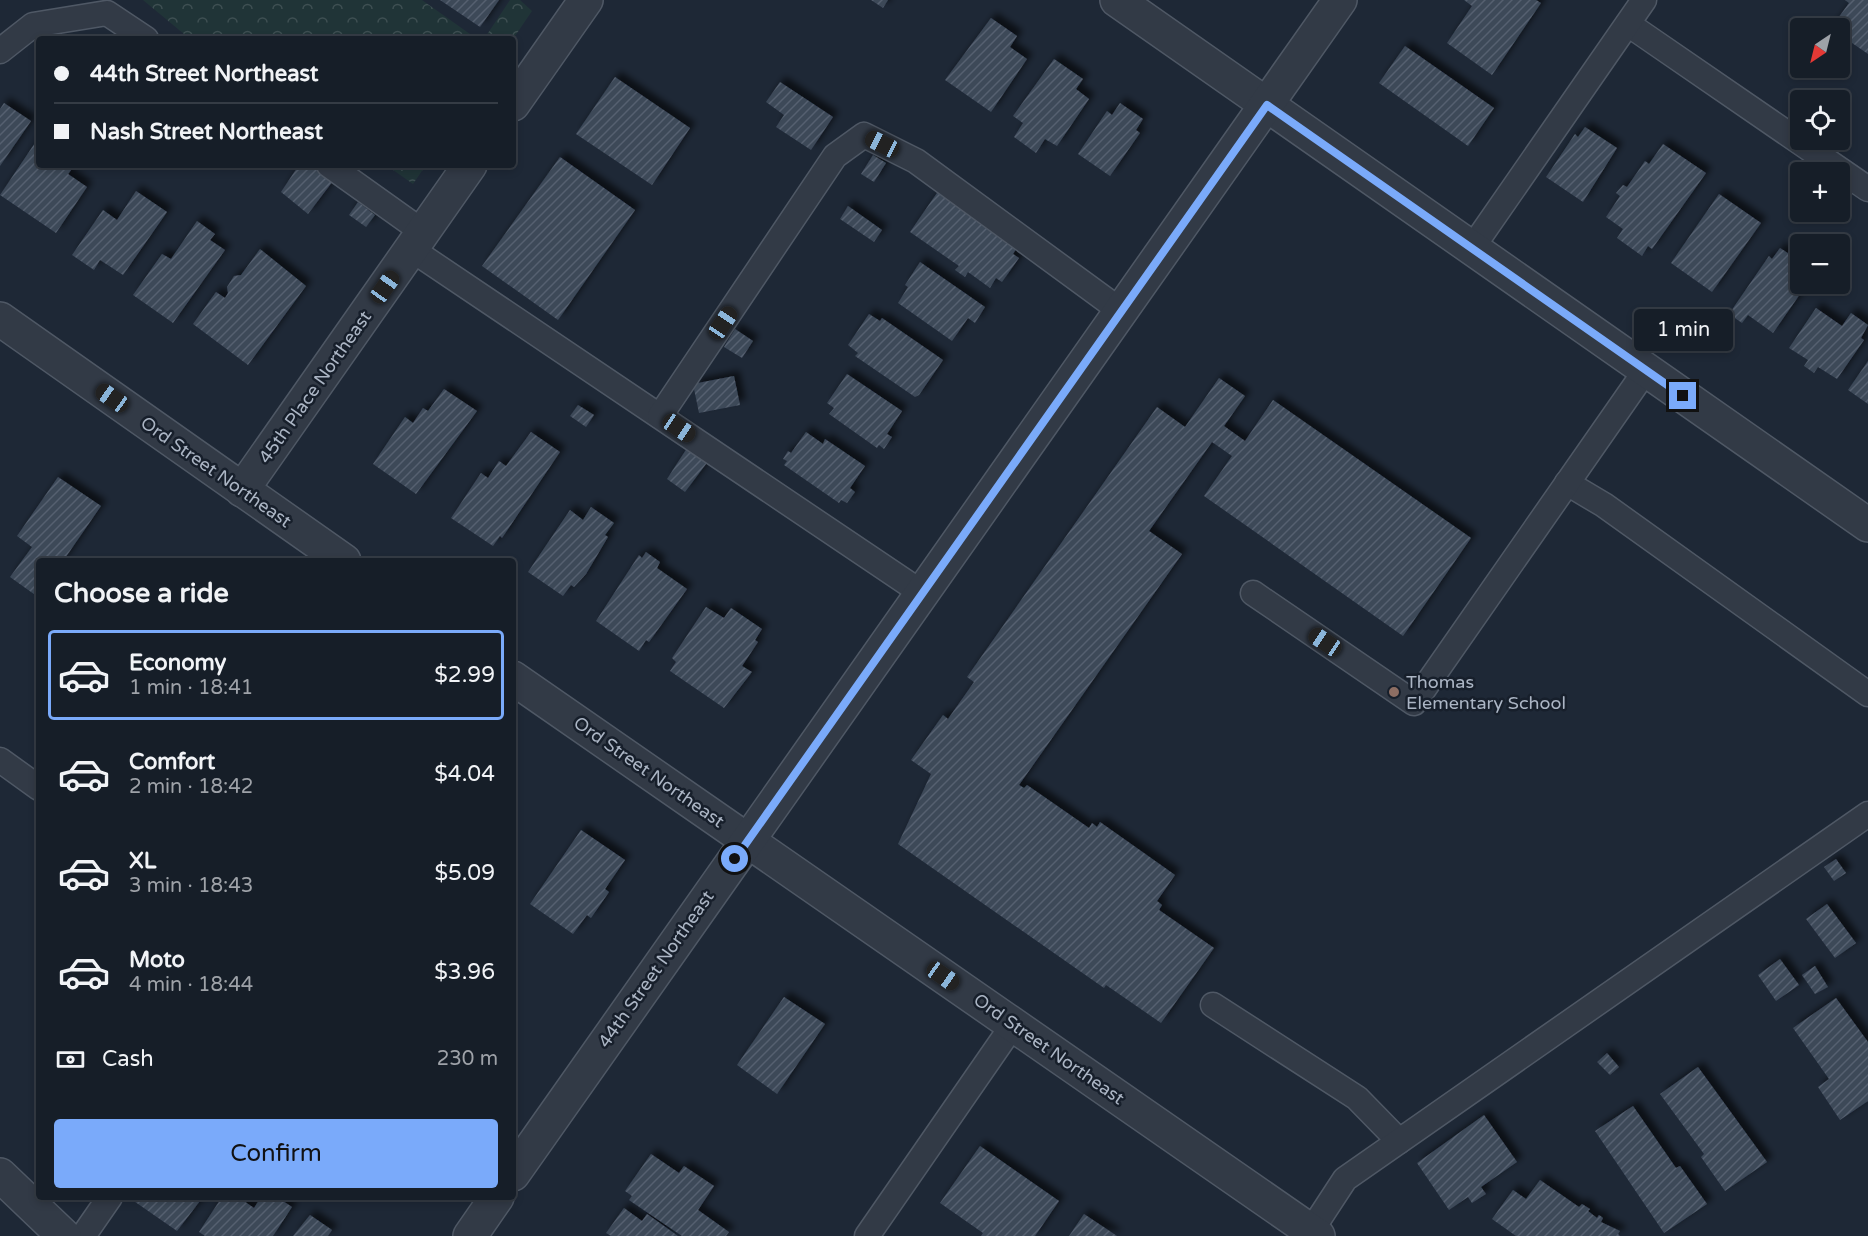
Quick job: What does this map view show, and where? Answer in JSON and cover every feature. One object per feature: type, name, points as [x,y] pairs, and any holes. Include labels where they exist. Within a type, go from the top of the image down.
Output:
[{"type":"street","points":[[1117,0],[1868,525]]},
{"type":"street","name":"44th Street Northeast","points":[[516,1170],[1340,0]]},
{"type":"street","points":[[516,99],[578,3]]},
{"type":"street","name":"45th Place Northeast","points":[[242,490],[468,168]]},
{"type":"street","name":"Ord Street Northeast","points":[[0,320],[340,558]]},
{"type":"street","name":"Ord Street Northeast","points":[[516,680],[1315,1234]]},
{"type":"street","points":[[0,1175],[64,1236]]},
{"type":"street","points":[[470,1236],[495,1200]]},
{"type":"lane","points":[[1472,248],[1644,0]]},
{"type":"lane","points":[[0,51],[33,25],[104,7],[142,36]]},
{"type":"lane","points":[[1628,24],[1868,189]]},
{"type":"lane","points":[[660,416],[835,156],[864,135],[916,161],[1121,311]]},
{"type":"lane","points":[[332,168],[417,241],[660,416],[922,593]]},
{"type":"lane","points":[[1253,593],[1414,703],[1646,370]]},
{"type":"lane","points":[[1567,483],[1604,505],[1868,694]]},
{"type":"lane","points":[[0,760],[36,786]]},
{"type":"lane","points":[[1315,1234],[1345,1179],[1868,814]]},
{"type":"lane","points":[[1213,1005],[1357,1098],[1399,1141]]},
{"type":"lane","points":[[867,1236],[1013,1025]]},
{"type":"lane","points":[[83,1236],[108,1200]]},
{"type":"green space","points":[[143,0],[422,0],[473,36],[186,36]]},
{"type":"green space","points":[[510,0],[520,0],[532,11],[515,36],[486,36]]},
{"type":"green space","points":[[390,168],[424,168],[413,184]]},
{"type":"building","points":[[440,0],[499,0],[480,27]]},
{"type":"building","points":[[871,0],[888,0],[883,8]]},
{"type":"building","points":[[1464,0],[1536,0],[1541,3],[1492,75],[1447,43],[1472,6]]},
{"type":"building","points":[[1845,0],[1868,0],[1868,54],[1850,42],[1850,18],[1838,18],[1849,3]]},
{"type":"building","points":[[991,18],[1017,36],[1010,47],[1027,59],[991,112],[945,80]]},
{"type":"building","points":[[1405,46],[1494,108],[1468,146],[1379,83]]},
{"type":"building","points":[[1054,59],[1083,79],[1076,89],[1089,99],[1057,146],[1045,139],[1036,153],[1014,137],[1023,123],[1013,116]]},
{"type":"building","points":[[615,77],[690,128],[652,185],[576,134]]},
{"type":"building","points":[[780,82],[833,117],[811,150],[776,127],[784,115],[766,102]]},
{"type":"building","points":[[4,103],[31,121],[0,166],[0,109]]},
{"type":"building","points":[[1120,103],[1143,119],[1136,130],[1140,133],[1110,176],[1078,154],[1107,111],[1112,115]]},
{"type":"building","points":[[1585,127],[1617,148],[1583,202],[1546,177],[1575,134],[1578,137]]},
{"type":"building","points":[[36,141],[36,168],[73,168],[68,174],[87,187],[56,233],[0,195]]},
{"type":"building","points":[[1663,144],[1706,173],[1652,249],[1648,246],[1642,256],[1617,238],[1623,229],[1606,217],[1620,196],[1616,193],[1623,185],[1627,187],[1645,161],[1649,164]]},
{"type":"building","points":[[873,155],[886,163],[874,182],[861,174]]},
{"type":"building","points":[[560,157],[635,210],[558,320],[482,266]]},
{"type":"building","points":[[297,168],[322,168],[336,177],[308,214],[281,192]]},
{"type":"building","points":[[939,190],[1018,246],[1013,254],[1019,258],[1002,282],[996,278],[990,288],[968,272],[965,277],[955,270],[959,266],[910,232]]},
{"type":"building","points":[[136,191],[167,212],[123,275],[100,260],[94,270],[72,255],[103,210],[117,220]]},
{"type":"building","points":[[1719,194],[1761,223],[1712,292],[1671,263]]},
{"type":"building","points":[[358,202],[375,215],[366,227],[349,215]]},
{"type":"building","points":[[848,206],[882,230],[874,242],[840,219]]},
{"type":"building","points":[[197,221],[215,234],[210,240],[225,250],[173,323],[133,295],[162,254],[171,259]]},
{"type":"building","points":[[1780,248],[1790,254],[1790,294],[1800,294],[1773,333],[1748,315],[1742,323],[1729,314],[1769,256],[1772,259]]},
{"type":"building","points":[[260,249],[306,286],[248,365],[193,324],[216,292],[225,298],[228,293],[227,287],[234,276],[241,275]]},
{"type":"building","points":[[920,262],[985,307],[975,323],[968,318],[952,341],[898,303],[908,287],[905,285]]},
{"type":"building","points":[[1816,308],[1842,326],[1851,313],[1868,325],[1861,338],[1864,340],[1837,379],[1818,367],[1814,373],[1804,366],[1808,360],[1789,348]]},
{"type":"building","points":[[869,314],[880,321],[882,318],[943,360],[919,395],[915,397],[855,356],[858,353],[848,345]]},
{"type":"building","points":[[735,329],[753,341],[742,358],[724,347]]},
{"type":"building","points":[[1868,361],[1868,404],[1848,390]]},
{"type":"building","points":[[847,374],[902,411],[887,434],[892,437],[884,449],[879,445],[877,448],[829,414],[834,408],[827,403]]},
{"type":"building","points":[[734,376],[740,405],[699,413],[693,384]]},
{"type":"building","points":[[1219,378],[1245,396],[1224,426],[1245,441],[1273,400],[1471,538],[1403,636],[1204,496],[1232,456],[1212,442],[1149,531],[1182,554],[1019,785],[1024,788],[1027,785],[1089,828],[1092,823],[1097,827],[1100,822],[1175,875],[1157,901],[1162,905],[1159,910],[1214,948],[1161,1023],[1106,985],[1104,988],[898,844],[931,774],[911,760],[943,715],[948,719],[974,682],[967,677],[1157,407],[1185,427]]},
{"type":"building","points":[[444,389],[477,411],[416,494],[373,464],[405,417],[413,423],[423,408],[428,411]]},
{"type":"building","points":[[578,405],[594,415],[586,427],[570,416]]},
{"type":"building","points":[[531,432],[560,452],[502,538],[500,536],[493,546],[451,518],[481,473],[488,478],[499,461],[506,466]]},
{"type":"building","points":[[806,432],[823,444],[825,439],[865,466],[850,488],[855,492],[847,503],[841,500],[839,503],[784,465],[787,461],[783,459],[788,451],[791,453]]},
{"type":"building","points":[[691,442],[712,456],[685,492],[667,479]]},
{"type":"building","points":[[58,477],[101,506],[65,558],[36,558],[36,596],[10,577],[32,547],[17,536]]},
{"type":"building","points":[[591,507],[614,523],[605,535],[608,537],[586,574],[574,587],[571,585],[563,596],[528,572],[570,510],[583,520]]},
{"type":"building","points":[[646,552],[660,562],[657,568],[687,589],[649,642],[646,640],[639,651],[596,621],[639,555],[642,558]]},
{"type":"building","points":[[706,607],[724,618],[731,608],[762,629],[755,640],[758,642],[742,666],[752,672],[724,708],[670,671],[676,662],[672,658]]},
{"type":"building","points":[[581,830],[625,860],[605,889],[609,892],[591,918],[587,915],[573,934],[530,904]]},
{"type":"building","points":[[1836,859],[1846,873],[1834,881],[1824,867]]},
{"type":"building","points":[[1827,904],[1856,943],[1835,958],[1806,919]]},
{"type":"building","points":[[1780,959],[1799,985],[1776,1001],[1758,975]]},
{"type":"building","points":[[1815,966],[1828,987],[1815,994],[1802,975]]},
{"type":"building","points":[[784,997],[825,1024],[777,1094],[737,1065]]},
{"type":"building","points":[[1836,998],[1868,1042],[1868,1101],[1840,1120],[1818,1087],[1829,1079],[1793,1028]]},
{"type":"building","points":[[1607,1053],[1619,1067],[1610,1075],[1597,1062]]},
{"type":"building","points":[[1698,1067],[1767,1162],[1725,1191],[1701,1157],[1704,1154],[1660,1094]]},
{"type":"building","points":[[1633,1106],[1676,1168],[1680,1166],[1707,1204],[1664,1233],[1595,1131]]},
{"type":"building","points":[[1484,1115],[1517,1162],[1481,1187],[1486,1194],[1472,1203],[1468,1197],[1449,1210],[1417,1163]]},
{"type":"building","points":[[980,1146],[1059,1201],[1035,1236],[981,1236],[983,1233],[940,1203]]},
{"type":"building","points":[[651,1154],[679,1173],[684,1166],[714,1186],[698,1210],[729,1232],[726,1236],[682,1236],[629,1200],[632,1196],[625,1191]]},
{"type":"building","points":[[1540,1180],[1579,1207],[1582,1204],[1590,1209],[1588,1211],[1597,1218],[1599,1215],[1603,1218],[1601,1222],[1620,1231],[1618,1234],[1620,1236],[1516,1236],[1492,1219],[1513,1190],[1526,1199]]},
{"type":"building","points":[[132,1200],[201,1200],[177,1231]]},
{"type":"building","points":[[220,1200],[242,1200],[254,1208],[259,1200],[282,1200],[292,1207],[273,1236],[205,1236],[199,1232]]},
{"type":"building","points":[[624,1208],[642,1221],[647,1214],[678,1236],[611,1236],[606,1233]]},
{"type":"building","points":[[1084,1214],[1117,1236],[1069,1236]]},
{"type":"building","points":[[310,1215],[332,1230],[328,1236],[293,1236]]},
{"type":"place","name":"Thomas Elementary School","points":[[1394,692]]},
{"type":"route","points":[[735,859],[1267,105],[1683,396]]}]
